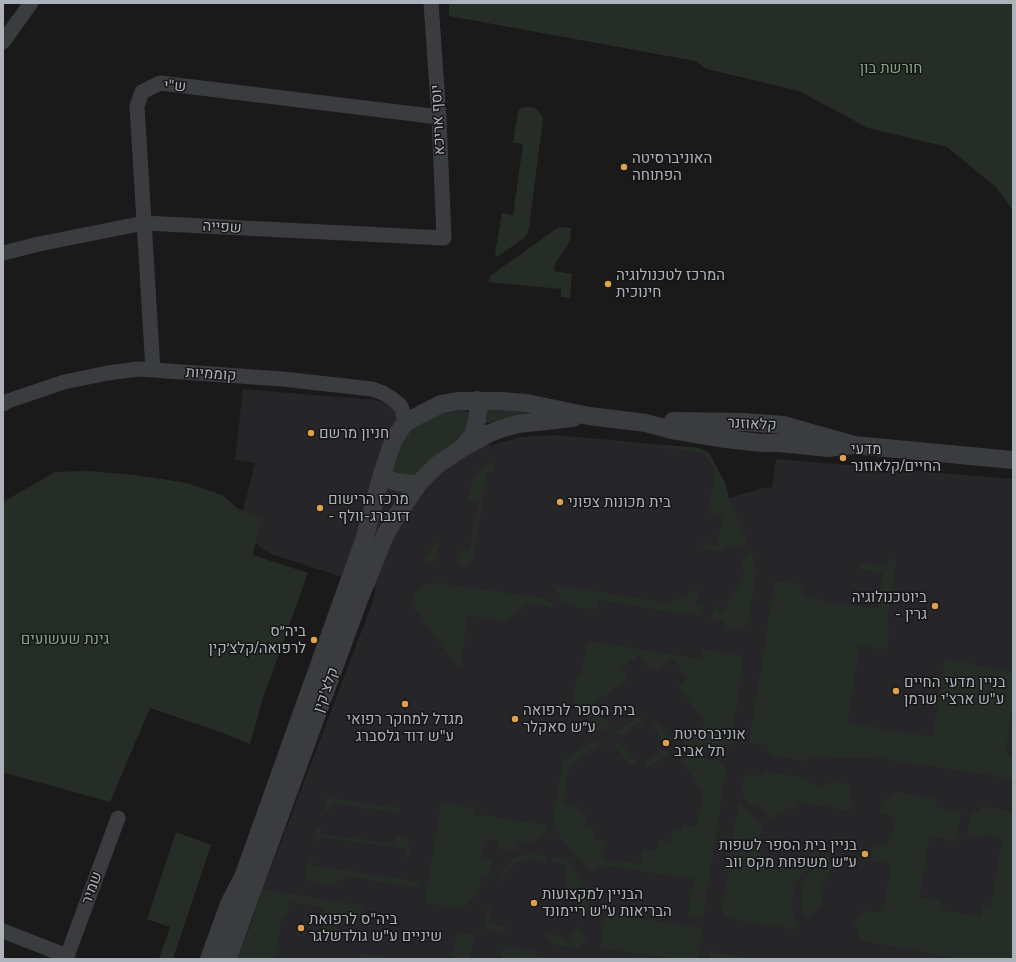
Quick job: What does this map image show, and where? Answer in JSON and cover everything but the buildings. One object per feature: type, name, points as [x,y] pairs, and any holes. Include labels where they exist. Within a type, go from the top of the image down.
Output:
[{"type":"street","points":[[3,42],[31,3]]},
{"type":"street","name":"יוסף אריכא","points":[[431,3],[439,117],[444,238]]},
{"type":"street","name":"ש\"י","points":[[153,370],[137,106],[142,92],[160,83],[439,117]]},
{"type":"street","name":"שפייה","points":[[3,253],[39,244],[144,223],[444,238]]},
{"type":"street","name":"קוממיות","points":[[3,404],[64,382],[138,369],[283,379],[372,389],[387,395],[400,405],[405,423]]},
{"type":"street","name":"קלאוזנר","points":[[405,423],[441,404],[458,400],[502,401],[526,403],[589,416],[646,423],[672,421],[745,422],[783,425],[854,444],[1013,460]]},
{"type":"street","points":[[464,447],[473,435],[476,425],[479,405],[477,400]]},
{"type":"street","name":"קלאוזנר","points":[[464,447],[488,434],[518,424],[589,416]]},
{"type":"street","name":"קלצ'קין","points":[[209,959],[229,904],[243,877],[364,540],[392,444],[405,423]]},
{"type":"street","name":"קלצ'קין","points":[[228,959],[360,597],[386,533],[419,483],[437,465],[464,447]]},
{"type":"street","points":[[382,474],[386,478],[396,482],[412,484],[419,483]]},
{"type":"street","name":"שמיר","points":[[66,958],[118,818]]},
{"type":"street","points":[[3,931],[66,958]]},
{"type":"shaded area","name":"אוניברסיטת תל אביב","points":[[243,389],[376,400],[491,446],[520,437],[556,435],[698,448],[706,451],[711,456],[725,483],[729,498],[767,487],[772,488],[776,459],[1013,479],[1013,959],[238,959],[373,601],[376,588],[271,554],[260,547],[243,528],[241,518],[255,463],[235,460]]},
{"type":"green space","name":"חורשת בון","points":[[449,3],[1013,3],[1013,211],[997,188],[947,147],[868,128],[799,91],[707,69],[695,61],[449,16]]},
{"type":"green space","points":[[521,108],[535,108],[541,114],[543,119],[529,228],[524,238],[497,257],[495,254],[502,213],[513,215],[523,144],[513,143],[518,111]]},
{"type":"green space","points":[[559,227],[571,228],[570,241],[555,264],[554,271],[572,274],[570,298],[561,297],[561,289],[488,282],[491,275]]},
{"type":"green space","points":[[444,407],[464,409],[471,415],[462,438],[412,479],[387,471],[403,431]]},
{"type":"green space","points":[[487,408],[535,413],[488,423],[484,422]]},
{"type":"green space","points":[[667,445],[698,448],[709,453],[725,483],[729,498],[748,544],[726,548],[724,552],[702,549],[703,543],[718,545],[723,515],[708,512],[715,475],[711,462],[703,454],[698,452],[667,448]]},
{"type":"green space","points":[[490,463],[495,463],[494,472],[487,471],[473,559],[466,566],[458,565],[460,550],[470,551],[478,502],[468,500],[472,482],[483,467]]},
{"type":"green space","name":"גינת שעשועים","points":[[87,471],[135,475],[187,483],[222,495],[237,508],[261,519],[253,555],[308,573],[262,701],[250,744],[218,731],[150,708],[110,802],[5,773],[3,777],[3,502],[55,472]]},
{"type":"green space","points":[[439,538],[435,563],[424,561]]},
{"type":"green space","points":[[751,551],[756,573],[749,617],[743,627],[731,631],[723,630],[724,621],[711,619],[715,605],[721,615],[746,572],[740,563]]},
{"type":"green space","points":[[888,559],[896,560],[888,615],[889,636],[886,650],[860,646],[847,723],[932,737],[945,659],[1013,672],[1013,705],[1005,754],[1013,755],[1013,779],[883,759],[808,757],[804,761],[771,755],[766,745],[749,743],[775,581],[804,585],[803,597],[877,609],[883,573],[860,569],[862,563],[886,567]]},
{"type":"green space","points":[[439,583],[544,598],[550,602],[553,608],[527,603],[505,621],[468,615],[460,670],[413,606],[413,595],[419,589],[429,584]]},
{"type":"green space","points":[[553,585],[671,603],[689,594],[695,589],[700,593],[694,604],[703,605],[698,616],[598,600],[596,610],[572,606],[562,601]]},
{"type":"green space","points":[[589,641],[701,659],[703,649],[739,656],[742,660],[742,668],[731,743],[721,749],[685,744],[682,740],[706,723],[678,686],[687,679],[673,659],[657,670],[651,669],[640,654],[621,668],[628,678],[593,704],[610,726],[603,731],[597,730],[573,700],[577,679],[581,676],[587,644]]},
{"type":"green space","points":[[637,718],[643,719],[642,724],[636,723],[636,727],[631,726],[631,731],[627,731],[627,735],[614,733]]},
{"type":"green space","points":[[653,721],[657,721],[672,742],[661,740],[661,736],[658,736],[659,731],[655,730],[655,726],[652,725]]},
{"type":"green space","points":[[595,740],[601,741],[602,744],[569,766],[563,805],[579,808],[578,813],[587,815],[585,827],[595,829],[593,839],[605,842],[602,861],[616,863],[617,860],[641,864],[643,849],[657,851],[659,840],[671,842],[673,830],[681,831],[683,824],[697,827],[703,792],[679,757],[684,755],[719,761],[726,770],[703,919],[688,916],[694,879],[602,865],[591,872],[552,827],[563,760]]},
{"type":"green space","points":[[613,743],[625,745],[624,749],[628,749],[627,754],[631,755],[630,759],[636,760],[635,765],[629,764]]},
{"type":"green space","points":[[659,750],[670,752],[649,767],[645,767],[646,761],[650,762],[650,758],[655,758],[655,753],[659,754]]},
{"type":"green space","points":[[767,772],[806,778],[808,783],[826,786],[832,782],[849,784],[852,805],[851,811],[797,802],[796,809],[786,808],[783,813],[767,820],[768,816],[764,810],[751,804],[741,793],[744,775],[761,776]]},
{"type":"green space","points":[[897,792],[933,798],[939,808],[961,811],[956,841],[929,837],[920,897],[941,900],[940,910],[981,917],[983,905],[991,907],[1002,841],[989,835],[976,837],[967,836],[971,812],[977,813],[981,806],[1013,811],[1013,959],[947,959],[947,956],[860,941],[860,936],[856,926],[852,924],[864,911],[883,913],[891,864],[871,861],[874,844],[887,846],[889,833],[892,834],[895,818],[891,818],[891,815],[880,814],[882,803]]},
{"type":"green space","points":[[328,798],[398,808],[400,811],[398,813],[332,803],[328,811],[326,811],[325,808]]},
{"type":"green space","points":[[441,802],[475,808],[474,814],[546,825],[545,833],[531,844],[517,842],[516,851],[498,848],[499,841],[485,838],[482,858],[492,860],[489,877],[482,876],[479,894],[462,908],[425,903]]},
{"type":"green space","points":[[739,802],[763,828],[758,839],[758,845],[759,852],[767,861],[787,866],[804,859],[816,850],[820,849],[818,857],[798,878],[794,888],[791,904],[796,924],[800,930],[733,919],[729,918],[724,913],[722,908]]},
{"type":"green space","points":[[317,829],[321,829],[320,834],[396,844],[397,835],[403,838],[411,847],[409,855],[405,857],[406,849],[320,837],[318,842],[315,842]]},
{"type":"green space","points":[[176,832],[211,845],[173,959],[159,959],[170,927],[147,919]]},
{"type":"green space","points":[[532,854],[547,856],[545,862],[531,859],[517,862],[505,873],[502,881],[499,880],[502,872],[509,863],[520,856]]},
{"type":"green space","points":[[828,854],[832,861],[832,866],[829,874],[821,886],[820,890],[822,903],[817,910],[806,919],[801,902],[801,895],[805,881]]},
{"type":"green space","points":[[311,856],[313,856],[311,865],[421,882],[420,888],[345,877],[335,883],[327,885],[313,883],[308,880],[305,875],[305,870]]},
{"type":"green space","points":[[553,856],[568,859],[590,897],[589,909],[581,908],[583,896],[577,895],[570,890],[566,883],[566,865],[552,863]]},
{"type":"green space","points":[[263,889],[362,906],[360,919],[339,916],[336,937],[321,935],[325,908],[289,902],[286,918],[282,917],[275,959],[238,959]]},
{"type":"green space","points":[[488,905],[492,906],[489,924],[505,927],[504,933],[484,930]]},
{"type":"green space","points":[[605,913],[702,928],[698,959],[676,959],[600,948]]},
{"type":"green space","points":[[577,927],[587,939],[578,947],[573,948],[555,945],[550,942],[545,933],[555,934],[568,942]]},
{"type":"green space","points":[[457,932],[474,935],[470,959],[452,959]]},
{"type":"green space","points":[[504,946],[536,951],[536,956],[555,959],[501,959]]},
{"type":"green space","points":[[711,951],[735,956],[754,959],[710,959]]},
{"type":"green space","points":[[360,953],[382,956],[382,959],[359,959]]},
{"type":"place","name":"האוניברסיטה הפתוחה","points":[[624,167]]},
{"type":"place","name":"המרכז לטכנולוגיה חינוכית","points":[[608,284]]},
{"type":"place","name":"חניון מרשם","points":[[311,433]]},
{"type":"place","name":"מדעי החיים/קלאוזנר","points":[[843,458]]},
{"type":"place","name":"בית מכונות צפוני","points":[[560,502]]},
{"type":"place","name":"מרכז הרישום - דזנברג-וולף","points":[[320,508]]},
{"type":"place","name":"ביוטכנולוגיה - גרין","points":[[935,606]]},
{"type":"place","name":"ביה״ס לרפואה/קלצ׳קין","points":[[314,640]]},
{"type":"place","name":"בניין מדעי החיים ע\"ש ארצ'י שרמן","points":[[896,691]]},
{"type":"place","name":"מגדל למחקר רפואי ע\"ש דוד גלסברג","points":[[405,704]]},
{"type":"place","name":"בית הספר לרפואה ע״ש סאקלר","points":[[515,719]]},
{"type":"place","name":"אוניברסיטת תל אביב","points":[[666,743]]},
{"type":"place","name":"בניין בית הספר לשפות ע״ש משפחת מקס ווב","points":[[865,854]]},
{"type":"place","name":"הבניין למקצועות הבריאות ע\"ש ריימונד","points":[[534,903]]},
{"type":"place","name":"ביה\"ס לרפואת שיניים ע\"ש גולדשלגר","points":[[301,928]]}]
